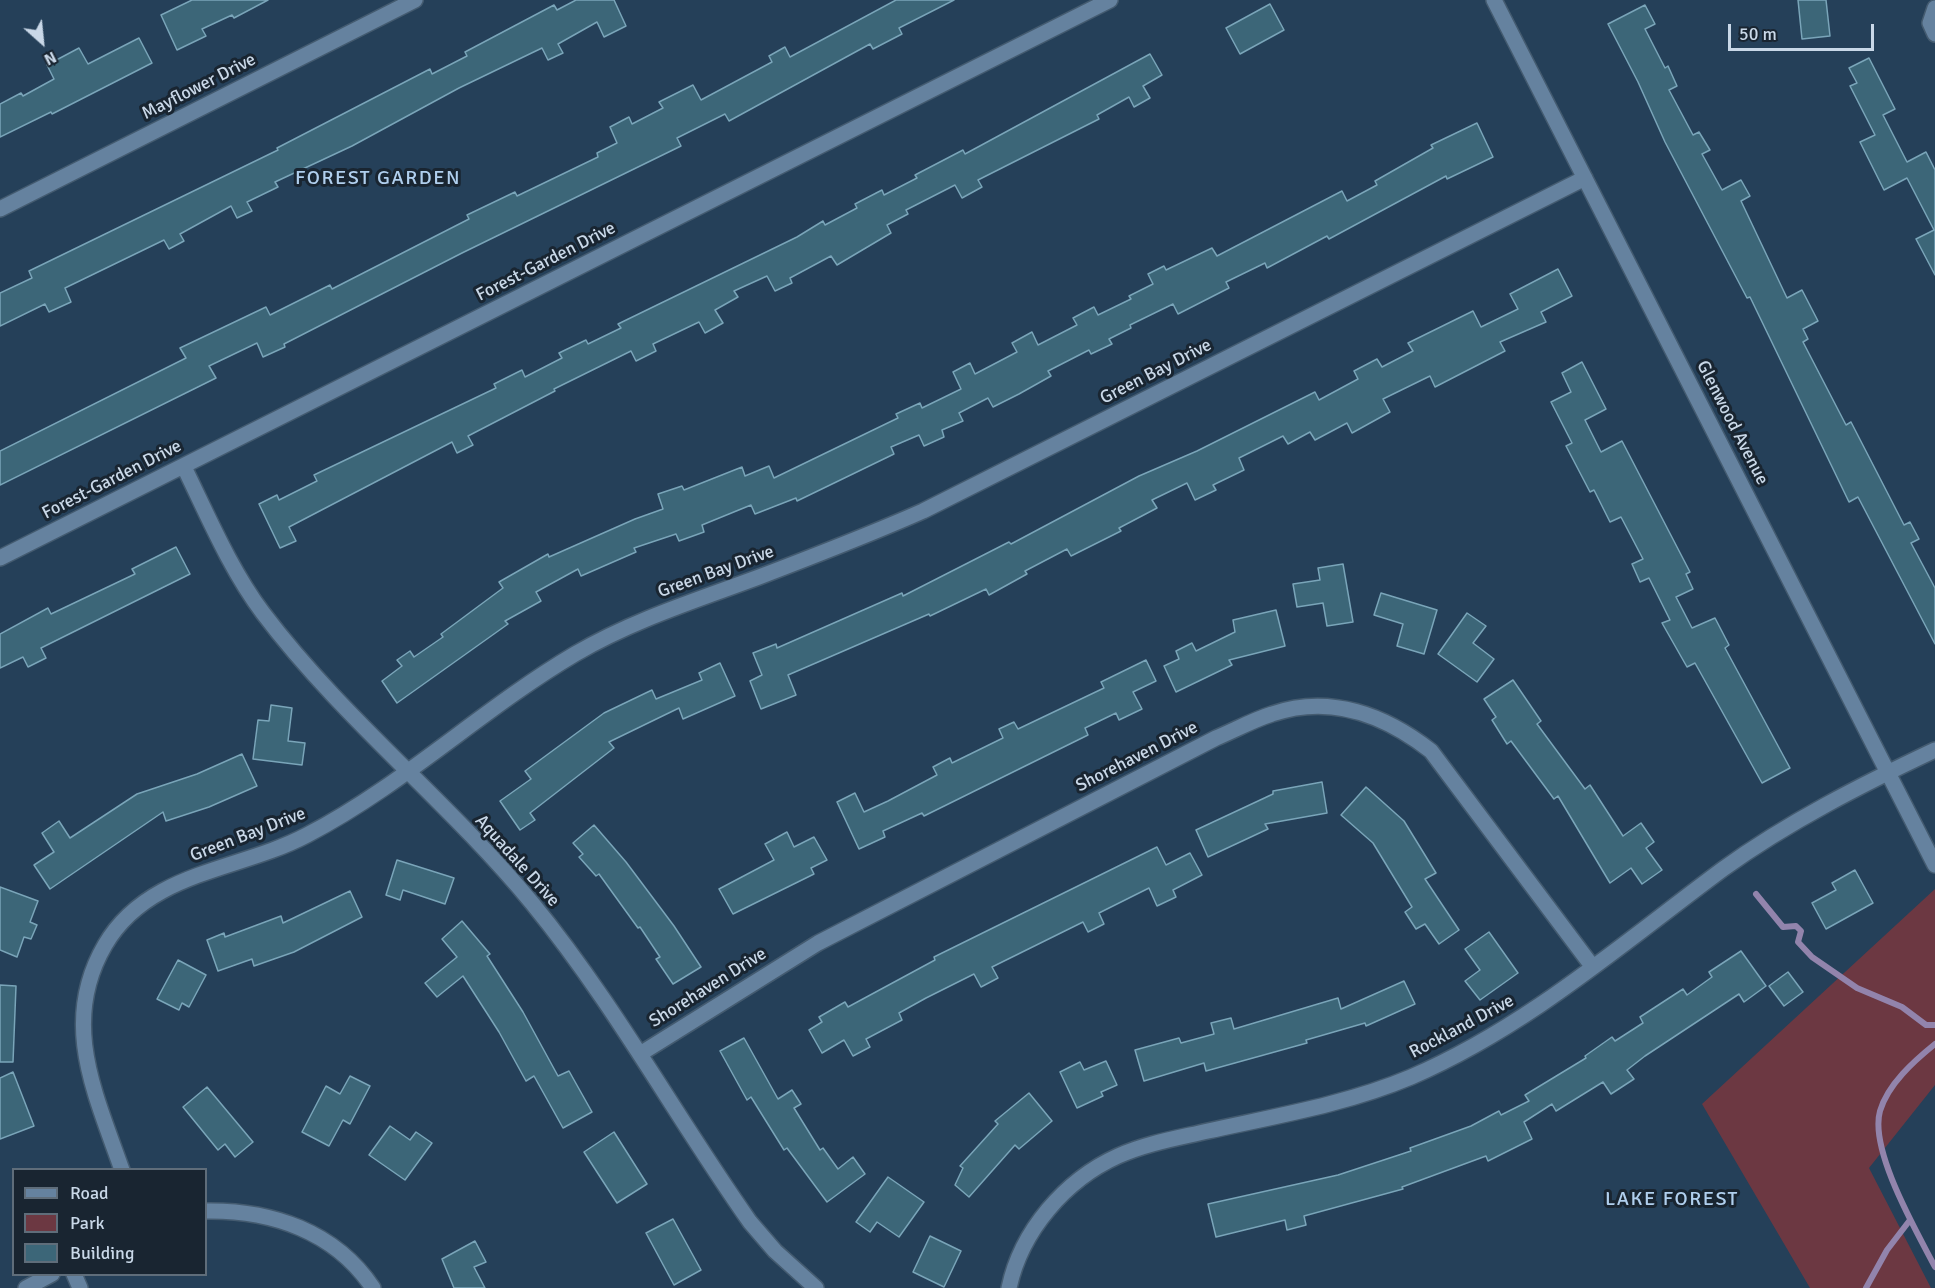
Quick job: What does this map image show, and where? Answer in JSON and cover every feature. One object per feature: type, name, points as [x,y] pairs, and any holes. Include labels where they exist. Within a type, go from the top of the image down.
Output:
[{"type":"street","name":"Mayflower Drive","points":[[0,209],[415,0]]},
{"type":"street","name":"Forest-Garden Drive","points":[[0,558],[184,467],[1086,6],[1110,0]]},
{"type":"street","name":"Glenwood Avenue","points":[[1494,0],[1935,865]]},
{"type":"street","points":[[1935,8],[1930,23],[1935,34]]},
{"type":"street","name":"Green Bay Drive","points":[[121,1168],[86,1060],[82,1019],[93,968],[117,927],[133,911],[162,890],[304,837],[350,812],[540,676],[605,638],[664,611],[835,549],[923,511],[1585,178]]},
{"type":"street","name":"Aquadale Drive","points":[[184,467],[238,576],[263,612],[320,682],[530,901],[568,948],[750,1222],[775,1251],[816,1288]]},
{"type":"street","name":"Shorehaven Drive","points":[[640,1054],[818,943],[1216,738],[1272,714],[1293,709],[1341,707],[1359,711],[1406,732],[1431,751],[1592,966]]},
{"type":"street","name":"Rockland Drive","points":[[1009,1288],[1026,1243],[1055,1202],[1092,1170],[1149,1144],[1325,1105],[1411,1077],[1466,1051],[1521,1018],[1759,845],[1888,773],[1935,750]]},
{"type":"street","points":[[207,1211],[232,1210],[271,1217],[308,1230],[352,1263],[373,1288]]},
{"type":"street","points":[[26,1288],[50,1276]]},
{"type":"green space","points":[[1935,889],[1935,1085],[1869,1168],[1931,1288],[1810,1288],[1702,1104]]},
{"type":"building","points":[[192,0],[268,0],[234,18],[232,15],[202,29],[206,36],[177,50],[161,15]]},
{"type":"building","points":[[576,0],[614,0],[626,26],[604,37],[597,22],[558,44],[563,53],[548,60],[542,48],[459,88],[352,146],[275,182],[278,187],[247,202],[252,211],[237,218],[231,206],[180,234],[184,241],[169,249],[164,240],[65,288],[71,302],[49,312],[45,304],[0,326],[0,293],[32,278],[29,271],[278,150],[277,148],[430,69],[432,74],[467,56],[465,52],[554,5],[557,10]]},
{"type":"building","points":[[896,0],[954,0],[899,28],[902,34],[873,49],[870,44],[729,121],[725,114],[677,138],[681,146],[462,253],[284,344],[285,347],[263,357],[257,343],[209,366],[216,378],[0,485],[0,451],[186,358],[180,348],[266,307],[270,315],[330,285],[332,289],[469,219],[467,215],[515,192],[517,196],[598,157],[597,153],[617,143],[610,127],[629,117],[632,124],[663,108],[659,102],[693,85],[701,100],[772,62],[769,56],[785,47],[790,57]]},
{"type":"building","points":[[1798,0],[1826,0],[1830,36],[1802,39]]},
{"type":"building","points":[[1270,4],[1284,30],[1240,54],[1226,28]]},
{"type":"building","points":[[1645,5],[1655,24],[1645,29],[1665,68],[1668,66],[1677,86],[1669,90],[1693,135],[1699,132],[1710,150],[1702,154],[1722,190],[1741,180],[1750,196],[1741,201],[1787,298],[1802,290],[1818,321],[1803,329],[1808,339],[1803,342],[1846,425],[1851,422],[1904,525],[1910,522],[1919,539],[1911,543],[1935,588],[1935,644],[1858,497],[1849,502],[1750,297],[1747,298],[1665,142],[1608,24]]},
{"type":"building","points":[[139,38],[152,63],[52,114],[51,112],[0,137],[0,104],[21,93],[23,96],[54,79],[47,65],[79,48],[88,64]]},
{"type":"building","points":[[1150,54],[1162,75],[1143,86],[1150,98],[1134,107],[1129,97],[1097,115],[1099,119],[978,180],[982,187],[962,198],[955,185],[906,210],[908,214],[887,225],[891,233],[837,265],[831,256],[790,278],[792,283],[775,291],[767,276],[734,291],[738,297],[715,310],[723,323],[705,333],[699,322],[653,344],[656,351],[636,361],[631,351],[554,389],[555,391],[468,436],[473,445],[457,453],[452,442],[289,527],[296,541],[280,548],[259,504],[277,495],[279,500],[317,481],[314,475],[496,388],[494,384],[522,370],[525,377],[562,358],[559,353],[586,340],[588,344],[621,328],[618,324],[797,237],[823,221],[825,225],[857,208],[855,204],[882,190],[884,195],[917,178],[915,175],[963,150],[965,154]]},
{"type":"building","points":[[1869,58],[1895,109],[1883,115],[1907,162],[1926,152],[1935,170],[1935,275],[1916,239],[1934,230],[1907,178],[1884,190],[1860,142],[1875,135],[1850,86],[1857,83],[1849,68]]},
{"type":"building","points":[[1477,123],[1493,157],[1447,179],[1446,176],[1329,239],[1327,236],[1267,268],[1265,263],[1226,282],[1229,288],[1178,314],[1173,304],[1130,325],[1131,328],[1109,339],[1112,344],[1091,354],[1089,350],[1048,371],[1051,376],[1019,394],[993,407],[988,398],[959,413],[963,421],[942,430],[944,437],[924,446],[919,435],[891,447],[894,454],[797,501],[796,498],[755,514],[751,505],[702,525],[704,532],[679,541],[676,534],[634,548],[636,552],[581,576],[578,569],[536,592],[541,601],[505,621],[508,624],[397,703],[382,681],[402,666],[397,660],[410,651],[414,657],[443,637],[441,634],[503,588],[499,582],[548,554],[549,557],[663,509],[658,494],[682,486],[684,490],[742,467],[745,476],[769,466],[774,478],[898,418],[896,414],[920,403],[922,408],[961,389],[953,372],[970,363],[975,374],[1017,352],[1012,343],[1032,332],[1038,345],[1077,325],[1073,318],[1094,307],[1098,315],[1131,299],[1129,296],[1153,284],[1148,274],[1164,266],[1166,270],[1212,248],[1217,256],[1342,191],[1347,201],[1377,185],[1375,181],[1433,148],[1431,145]]},
{"type":"building","points":[[1558,269],[1572,296],[1541,312],[1546,322],[1500,342],[1505,351],[1435,387],[1430,376],[1383,399],[1390,412],[1352,433],[1347,423],[1315,440],[1310,432],[1288,444],[1283,436],[1239,458],[1244,470],[1213,485],[1216,490],[1195,500],[1187,483],[1152,500],[1157,508],[1119,528],[1121,531],[1071,556],[1067,549],[1025,571],[1027,574],[989,595],[986,589],[930,616],[929,614],[788,675],[796,695],[761,709],[750,681],[762,675],[753,653],[776,644],[777,648],[902,593],[903,596],[1009,542],[1011,544],[1139,476],[1197,451],[1315,392],[1319,400],[1358,379],[1354,371],[1377,359],[1382,367],[1413,351],[1408,343],[1473,311],[1481,327],[1518,309],[1510,294]]},
{"type":"building","points":[[1582,362],[1606,409],[1585,420],[1601,452],[1622,441],[1690,572],[1686,574],[1693,589],[1676,597],[1692,628],[1715,618],[1729,645],[1725,648],[1790,768],[1762,783],[1695,663],[1687,667],[1662,623],[1670,620],[1649,578],[1640,582],[1632,564],[1643,559],[1621,517],[1610,522],[1594,490],[1590,492],[1566,446],[1572,443],[1551,402],[1571,392],[1562,373]]},
{"type":"building","points":[[176,547],[190,574],[41,648],[46,658],[28,667],[23,657],[0,668],[0,634],[48,608],[51,614],[135,574],[132,569]]},
{"type":"building","points":[[1343,564],[1353,622],[1327,626],[1323,603],[1297,607],[1293,584],[1320,580],[1318,568]]},
{"type":"building","points":[[1381,593],[1437,610],[1424,654],[1397,646],[1403,624],[1374,615]]},
{"type":"building","points":[[1276,610],[1285,646],[1229,660],[1232,665],[1176,692],[1164,666],[1179,659],[1176,651],[1192,643],[1196,651],[1235,632],[1233,620]]},
{"type":"building","points":[[1467,613],[1486,626],[1473,643],[1494,659],[1477,682],[1438,654]]},
{"type":"building","points":[[1146,660],[1156,681],[1133,692],[1142,709],[1119,720],[1116,713],[1085,728],[1088,735],[924,816],[922,813],[883,831],[885,837],[859,849],[837,802],[855,793],[864,812],[888,801],[937,775],[933,767],[950,758],[952,763],[1003,738],[999,729],[1014,722],[1018,729],[1104,688],[1101,682]]},
{"type":"building","points":[[720,663],[735,696],[683,719],[679,708],[609,742],[614,748],[530,813],[535,820],[520,830],[500,801],[531,779],[525,771],[604,713],[652,690],[656,699],[702,680],[699,673]]},
{"type":"building","points":[[1513,680],[1541,721],[1537,724],[1585,789],[1590,785],[1623,836],[1641,823],[1654,842],[1646,848],[1662,870],[1642,884],[1631,868],[1610,883],[1558,796],[1554,799],[1511,741],[1507,744],[1492,720],[1496,717],[1484,699]]},
{"type":"building","points":[[271,705],[292,708],[288,741],[305,743],[302,765],[253,759],[258,720],[269,721]]},
{"type":"building","points":[[242,754],[257,786],[209,807],[166,821],[163,812],[50,889],[34,865],[54,852],[42,833],[59,821],[70,838],[137,794],[197,774]]},
{"type":"building","points":[[1322,782],[1327,813],[1265,824],[1268,829],[1208,857],[1196,830],[1273,794],[1273,791]]},
{"type":"building","points":[[1366,787],[1404,821],[1436,873],[1425,879],[1459,930],[1439,944],[1425,924],[1416,929],[1405,912],[1412,907],[1373,843],[1341,815]]},
{"type":"building","points":[[594,825],[626,862],[674,926],[701,967],[673,984],[656,959],[660,957],[640,927],[638,928],[599,874],[596,876],[579,857],[583,854],[573,843]]},
{"type":"building","points":[[787,832],[794,847],[814,837],[827,860],[811,868],[814,874],[733,914],[719,889],[774,860],[765,844]]},
{"type":"building","points":[[1157,847],[1166,865],[1190,853],[1202,875],[1173,890],[1176,897],[1157,906],[1149,888],[1099,913],[1104,924],[1088,932],[1083,922],[992,967],[998,978],[981,987],[974,974],[926,998],[899,1013],[902,1020],[866,1039],[870,1047],[853,1056],[844,1040],[822,1053],[809,1030],[822,1022],[819,1017],[845,1002],[848,1007],[935,960],[934,957]]},
{"type":"building","points":[[397,860],[454,878],[445,904],[403,890],[400,900],[386,895]]},
{"type":"building","points":[[1855,870],[1873,903],[1826,929],[1812,903],[1836,890],[1832,883]]},
{"type":"building","points":[[0,887],[38,901],[30,922],[37,925],[31,939],[24,937],[17,957],[0,950]]},
{"type":"building","points":[[350,891],[362,917],[294,952],[254,966],[252,959],[218,971],[207,940],[224,933],[225,937],[281,916],[283,923]]},
{"type":"building","points":[[462,921],[490,954],[487,956],[523,1012],[558,1076],[569,1071],[592,1112],[563,1128],[534,1076],[526,1081],[499,1032],[463,976],[437,997],[425,983],[457,957],[442,939]]},
{"type":"building","points":[[1489,932],[1518,973],[1480,1000],[1465,981],[1480,970],[1465,949]]},
{"type":"building","points":[[1741,951],[1766,986],[1744,1002],[1739,994],[1645,1056],[1627,1070],[1634,1079],[1611,1094],[1603,1082],[1556,1111],[1552,1104],[1524,1122],[1532,1139],[1488,1161],[1486,1156],[1402,1187],[1403,1189],[1304,1216],[1306,1225],[1287,1230],[1285,1220],[1216,1237],[1208,1204],[1338,1175],[1411,1151],[1410,1148],[1471,1126],[1499,1111],[1501,1115],[1529,1101],[1525,1095],[1586,1058],[1585,1056],[1612,1037],[1615,1041],[1643,1023],[1640,1017],[1683,989],[1687,995],[1712,977],[1709,972]]},
{"type":"building","points":[[178,960],[206,975],[189,1007],[182,1003],[179,1010],[157,999]]},
{"type":"building","points":[[1788,972],[1803,992],[1784,1006],[1769,986]]},
{"type":"building","points":[[1404,981],[1415,1004],[1366,1026],[1365,1023],[1306,1040],[1307,1043],[1206,1071],[1204,1063],[1144,1081],[1135,1050],[1179,1038],[1181,1043],[1214,1034],[1211,1023],[1231,1018],[1234,1029],[1338,998],[1341,1009]]},
{"type":"building","points":[[0,985],[16,986],[13,1062],[0,1062]]},
{"type":"building","points":[[744,1038],[778,1099],[792,1090],[801,1104],[794,1108],[820,1150],[823,1148],[838,1169],[853,1157],[865,1174],[827,1202],[787,1148],[784,1150],[751,1097],[747,1100],[720,1051]]},
{"type":"building","points":[[1106,1061],[1117,1085],[1101,1092],[1103,1096],[1077,1108],[1060,1072],[1080,1062],[1084,1070]]},
{"type":"building","points":[[13,1072],[34,1126],[0,1139],[0,1078]]},
{"type":"building","points":[[350,1076],[370,1086],[350,1124],[343,1120],[329,1146],[302,1132],[326,1086],[340,1094]]},
{"type":"building","points":[[207,1087],[253,1142],[235,1157],[225,1144],[218,1150],[183,1107]]},
{"type":"building","points":[[1029,1093],[1052,1121],[1019,1149],[1015,1145],[969,1197],[955,1185],[963,1168],[960,1166],[998,1124],[995,1121]]},
{"type":"building","points":[[390,1126],[410,1140],[416,1132],[432,1143],[405,1180],[369,1155]]},
{"type":"building","points":[[614,1132],[647,1184],[617,1203],[584,1152]]},
{"type":"building","points":[[888,1177],[924,1202],[899,1237],[877,1222],[870,1232],[856,1222]]},
{"type":"building","points":[[673,1219],[701,1270],[674,1285],[646,1233]]},
{"type":"building","points":[[930,1236],[961,1251],[944,1287],[913,1272]]},
{"type":"building","points":[[475,1241],[486,1262],[474,1267],[485,1288],[454,1288],[442,1259]]},
{"type":"waterway","points":[[1756,894],[1783,927],[1796,926],[1801,931],[1798,942],[1812,957],[1857,988],[1902,1007],[1926,1025],[1935,1025]]},
{"type":"waterway","points":[[1935,1044],[1895,1082],[1880,1111],[1878,1127],[1881,1147],[1888,1168],[1907,1213],[1935,1267]]},
{"type":"waterway","points":[[1866,1288],[1887,1250],[1910,1220]]},
{"type":"district","name":"FOREST GARDEN","points":[[378,179]]},
{"type":"district","name":"LAKE FOREST","points":[[1672,1200]]}]
